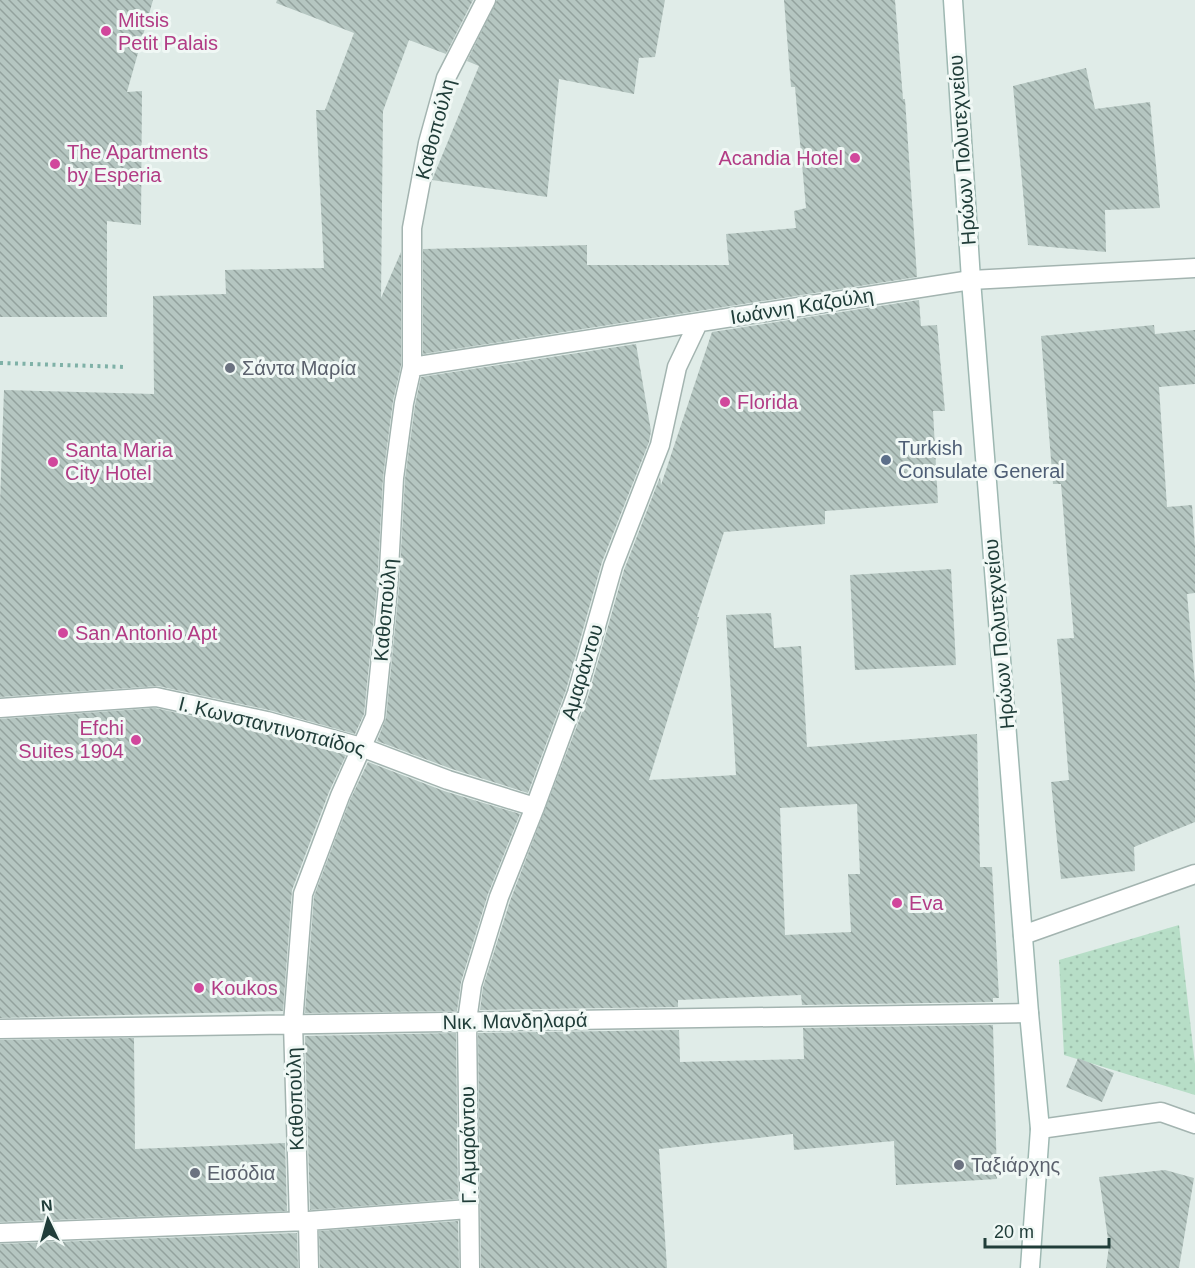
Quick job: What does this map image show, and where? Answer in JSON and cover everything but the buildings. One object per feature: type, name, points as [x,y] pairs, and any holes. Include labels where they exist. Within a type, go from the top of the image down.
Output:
[{"type":"street","name":"Καθοπούλη","points":[[309,1268],[304,1221],[293,1024],[303,894],[339,796],[375,717],[388,587],[394,478],[404,403],[412,367],[412,228],[428,143],[446,78],[486,0]]},
{"type":"street","name":"Ηρώων Πολυτεχνείου","points":[[952,0],[970,280],[1040,1129],[1030,1268]]},
{"type":"street","name":"Ιωάννη Καζούλη","points":[[412,367],[970,280],[1195,268]]},
{"type":"street","name":"Αμαράντου","points":[[467,1021],[472,985],[500,897],[577,693],[613,566],[660,445],[677,367],[698,323]]},
{"type":"street","name":"Ι. Κωνσταντινοπαίδος","points":[[0,708],[156,697],[267,722],[361,747],[448,780],[535,807]]},
{"type":"street","points":[[1023,935],[1195,874]]},
{"type":"street","name":"Νικ. Μανδηλαρά","points":[[0,1029],[1029,1013]]},
{"type":"street","name":"Γ. Αμαράντου","points":[[467,1021],[470,1268]]},
{"type":"street","points":[[1040,1129],[1161,1112],[1195,1124]]},
{"type":"street","points":[[0,1233],[304,1221],[469,1209]]},
{"type":"path","points":[[0,363],[126,367]]},
{"type":"green space","points":[[1179,925],[1195,1064],[1195,1095],[1064,1055],[1059,960]]},
{"type":"place","name":"Mitsis Petit Palais","points":[[106,31]]},
{"type":"place","name":"Acandia Hotel","points":[[855,158]]},
{"type":"place","name":"The Apartments by Esperia","points":[[55,164]]},
{"type":"place","name":"Σάντα Μαρία","points":[[230,368]]},
{"type":"place","name":"Florida","points":[[725,402]]},
{"type":"place","name":"Turkish Consulate General","points":[[886,460]]},
{"type":"place","name":"Santa Maria City Hotel","points":[[53,462]]},
{"type":"place","name":"San Antonio Apt","points":[[63,633]]},
{"type":"place","name":"Efchi Suites 1904","points":[[136,740]]},
{"type":"place","name":"Eva","points":[[897,903]]},
{"type":"place","name":"Koukos","points":[[199,988]]},
{"type":"place","name":"Ταξιάρχης","points":[[959,1165]]},
{"type":"place","name":"Εισόδια","points":[[195,1173]]}]
